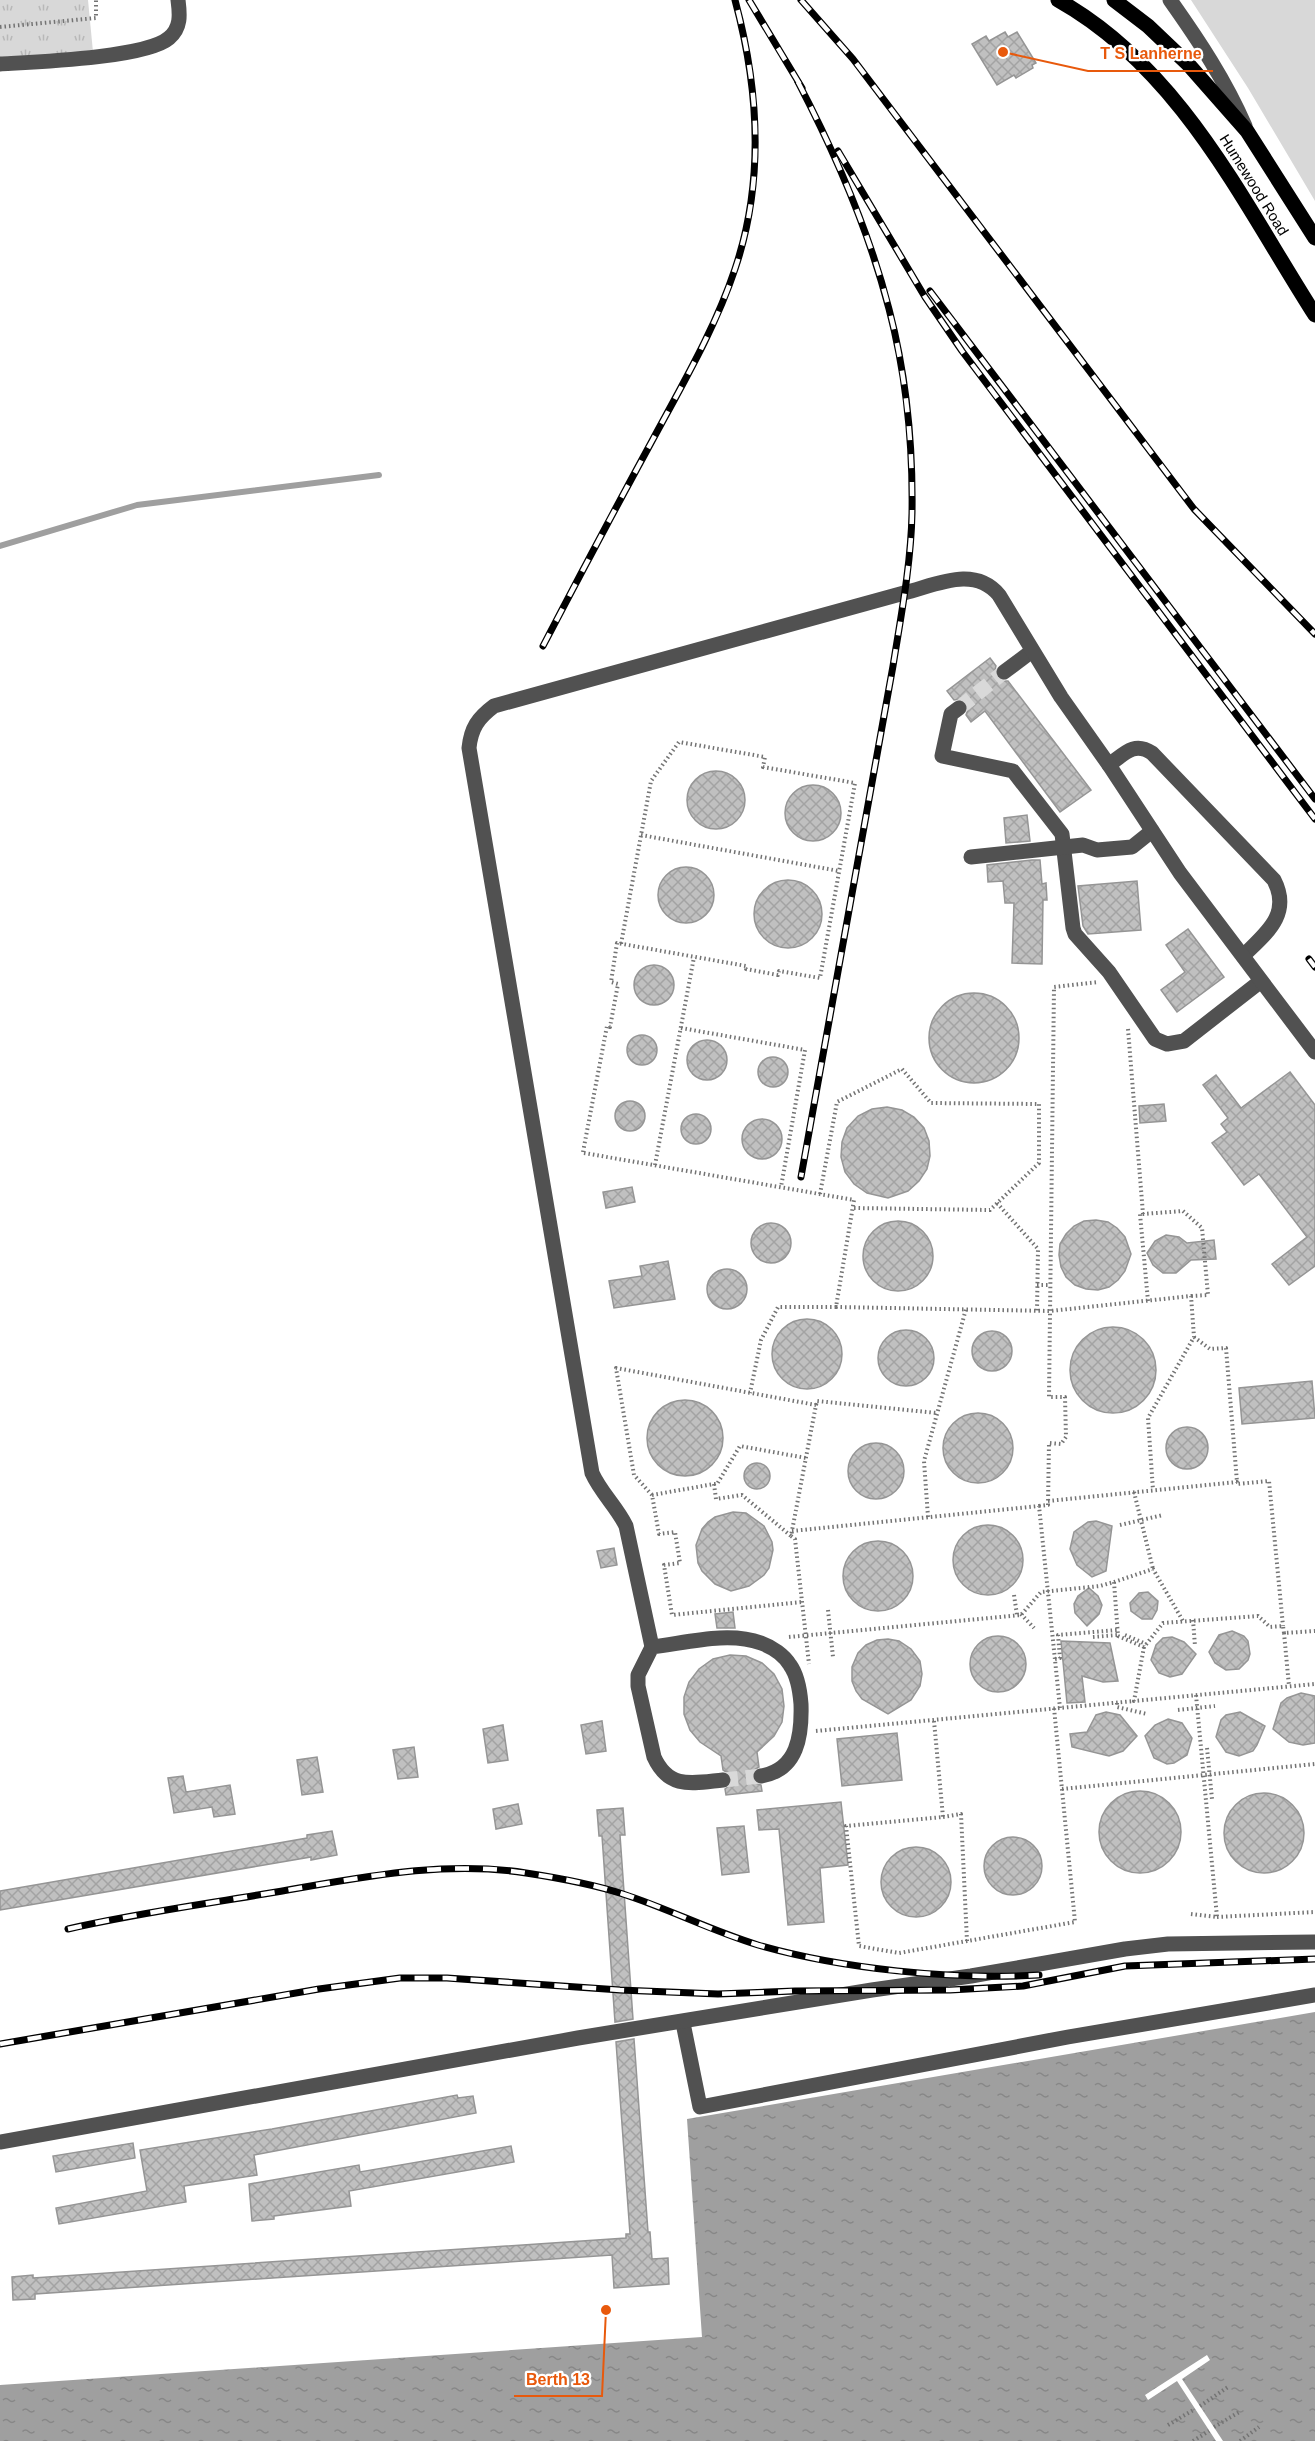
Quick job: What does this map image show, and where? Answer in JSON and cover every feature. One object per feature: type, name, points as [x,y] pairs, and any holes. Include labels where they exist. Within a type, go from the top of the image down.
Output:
[{"type":"main road","name":"Humewood Road","points":[[1058,0],[1108,32],[1157,78],[1204,138],[1315,315]]},
{"type":"main road","points":[[1114,0],[1148,26],[1188,64],[1247,131]]},
{"type":"main road","name":"Humewood Road","points":[[1247,131],[1315,237]]},
{"type":"street","points":[[0,64],[98,57],[164,42],[177,28],[180,16],[178,0]]},
{"type":"street","name":"Humewood Road","points":[[1170,0],[1209,55],[1247,131]]},
{"type":"street","points":[[723,1780],[681,1782],[672,1779],[659,1767],[654,1757],[638,1686],[638,1675],[651,1647],[626,1526],[619,1510],[598,1486],[592,1473],[469,748],[470,735],[475,723],[494,706],[966,578],[984,582],[993,588],[1061,697],[1180,873],[1315,1052]]},
{"type":"street","points":[[1004,672],[1032,651]]},
{"type":"street","points":[[959,708],[951,714],[942,756],[1013,771],[1062,834],[1073,928],[1109,972],[1155,1039],[1174,1044],[1184,1041],[1261,981]]},
{"type":"street","points":[[1109,765],[1133,748],[1145,748],[1274,880],[1281,898],[1280,909],[1270,928],[1243,956]]},
{"type":"street","points":[[971,857],[1083,845],[1097,850],[1132,847],[1152,831]]},
{"type":"street","points":[[651,1647],[731,1637],[763,1643],[779,1653],[790,1664],[799,1687],[802,1726],[800,1739],[797,1750],[782,1768],[761,1776]]},
{"type":"street","points":[[0,2142],[578,2038],[683,2023],[1125,1949],[1168,1944],[1315,1942]]},
{"type":"street","points":[[683,2023],[700,2107],[1068,2037],[1315,1995]]},
{"type":"path","points":[[0,27],[96,18],[96,0]]},
{"type":"path","points":[[621,944],[651,781],[679,742],[765,757],[763,767],[855,783],[820,978],[779,971],[778,975],[746,969],[746,966],[621,944],[617,943],[611,982],[618,984],[610,1027],[607,1026],[584,1152],[854,1200],[836,1307]]},
{"type":"path","points":[[641,835],[839,871]]},
{"type":"path","points":[[655,1165],[694,957]]},
{"type":"path","points":[[792,1533],[1048,1505],[1048,1443],[1061,1444],[1066,1437],[1065,1397],[1049,1397],[1054,987],[1104,981]]},
{"type":"path","points":[[1128,1026],[1143,1214]]},
{"type":"path","points":[[681,1028],[805,1050],[781,1187]]},
{"type":"path","points":[[820,1194],[837,1102],[902,1069],[930,1103],[1039,1104],[1039,1163],[990,1210],[853,1208]]},
{"type":"path","points":[[997,1203],[1038,1250],[1036,1311]]},
{"type":"path","points":[[750,1393],[761,1340],[778,1307],[1050,1311],[1208,1295],[1202,1228],[1183,1211],[1140,1214],[1148,1301]]},
{"type":"path","points":[[1037,1285],[1050,1285]]},
{"type":"path","points":[[1153,1490],[1148,1418],[1194,1337],[1191,1296]]},
{"type":"path","points":[[928,1517],[924,1461],[966,1309]]},
{"type":"path","points":[[1194,1337],[1210,1349],[1226,1348],[1237,1482]]},
{"type":"path","points":[[802,1602],[672,1615],[664,1565],[680,1563],[675,1532],[658,1534],[652,1495],[634,1475],[616,1368],[816,1405]]},
{"type":"path","points":[[792,1533],[817,1401],[937,1413]]},
{"type":"path","points":[[652,1495],[717,1484],[740,1446],[806,1458]]},
{"type":"path","points":[[1048,1501],[1237,1482],[1237,1484],[1269,1481],[1289,1686]]},
{"type":"path","points":[[714,1484],[716,1499],[742,1495],[792,1533],[795,1539],[810,1668]]},
{"type":"path","points":[[1134,1492],[1154,1569],[1183,1621]]},
{"type":"path","points":[[1039,1506],[1060,1708]]},
{"type":"path","points":[[1120,1525],[1163,1515]]},
{"type":"path","points":[[789,1636],[1019,1614],[1041,1592],[1100,1586],[1154,1569]]},
{"type":"path","points":[[1114,1582],[1117,1632]]},
{"type":"path","points":[[1014,1595],[1019,1614],[1034,1628]]},
{"type":"path","points":[[828,1610],[833,1657]]},
{"type":"path","points":[[1134,1701],[1145,1646],[1163,1623],[1258,1616],[1270,1627],[1283,1626]]},
{"type":"path","points":[[1193,1620],[1195,1646]]},
{"type":"path","points":[[1284,1633],[1315,1631]]},
{"type":"path","points":[[1055,1659],[1060,1658],[1058,1635],[1117,1632],[1145,1646]]},
{"type":"path","points":[[1093,1637],[1117,1632]]},
{"type":"path","points":[[1125,1635],[1145,1646]]},
{"type":"path","points":[[815,1722],[817,1732],[1315,1684]]},
{"type":"path","points":[[1196,1695],[1217,1917]]},
{"type":"path","points":[[1117,1703],[1117,1707],[1148,1714]]},
{"type":"path","points":[[1178,1710],[1215,1706]]},
{"type":"path","points":[[967,1941],[961,1814],[846,1826],[858,1946],[899,1953],[1075,1922],[1054,1708]]},
{"type":"path","points":[[934,1720],[943,1816]]},
{"type":"path","points":[[1207,1748],[1212,1799]]},
{"type":"path","points":[[1062,1789],[1315,1764]]},
{"type":"path","points":[[1191,1914],[1217,1917],[1315,1912]]},
{"type":"path","points":[[1200,2406],[1228,2387]]},
{"type":"path","points":[[1168,2425],[1195,2409]]},
{"type":"path","points":[[1193,2441],[1241,2411]]},
{"type":"path","points":[[1240,2441],[1259,2427]]},
{"type":"green space","points":[[0,0],[88,0],[93,52],[0,58]]},
{"type":"green space","points":[[1191,0],[1315,0],[1315,201],[1248,88]]},
{"type":"water","points":[[1315,2012],[1315,2441],[0,2441],[0,2385],[702,2337],[687,2119]]},
{"type":"pier","points":[[1207,2355],[1210,2360],[1182,2379],[1223,2441],[1216,2441],[1177,2381],[1148,2400],[1145,2395]]},
{"type":"building","points":[[1005,32],[1008,37],[1017,32],[1036,63],[1032,65],[1033,68],[1016,78],[1014,75],[997,85],[972,44],[986,36],[989,41]]},
{"type":"building","points":[[990,658],[996,666],[994,673],[997,678],[1001,681],[1008,681],[1091,790],[1060,812],[985,711],[971,722],[966,715],[969,707],[966,702],[962,699],[954,700],[947,691]]},
{"type":"building","points":[[716,771],[727,773],[740,784],[745,800],[743,811],[732,824],[716,829],[705,827],[692,816],[687,800],[689,789],[700,776]]},
{"type":"building","points":[[807,785],[819,785],[833,793],[841,807],[839,824],[833,833],[819,841],[807,841],[790,829],[785,819],[785,807],[797,790]]},
{"type":"building","points":[[1027,815],[1030,841],[1006,843],[1004,818]]},
{"type":"building","points":[[1040,860],[1042,884],[1046,883],[1047,900],[1043,900],[1042,964],[1012,963],[1014,903],[1005,903],[1003,881],[988,882],[987,865]]},
{"type":"building","points":[[680,867],[692,867],[702,871],[710,879],[714,895],[710,911],[702,919],[692,923],[680,923],[670,919],[662,911],[658,901],[658,889],[662,879],[670,871]]},
{"type":"building","points":[[788,880],[801,883],[812,890],[819,901],[822,914],[819,927],[812,938],[801,945],[788,948],[775,945],[764,938],[757,927],[754,914],[757,901],[764,890],[775,883]]},
{"type":"building","points":[[1137,881],[1141,930],[1088,934],[1083,926],[1078,886]]},
{"type":"building","points":[[1188,929],[1224,977],[1177,1012],[1161,990],[1185,972],[1166,945]]},
{"type":"building","points":[[654,965],[668,971],[674,985],[668,999],[654,1005],[640,999],[634,985],[640,971]]},
{"type":"building","points":[[974,993],[999,1001],[1011,1013],[1019,1038],[1011,1063],[999,1075],[974,1083],[949,1075],[937,1063],[929,1038],[937,1013],[949,1001]]},
{"type":"building","points":[[642,1035],[648,1036],[656,1044],[656,1056],[648,1064],[642,1065],[636,1064],[628,1056],[627,1050],[628,1044],[636,1036]]},
{"type":"building","points":[[707,1040],[721,1046],[727,1060],[721,1074],[707,1080],[693,1074],[687,1060],[693,1046]]},
{"type":"building","points":[[773,1057],[779,1058],[787,1066],[787,1078],[779,1086],[773,1087],[767,1086],[759,1078],[758,1072],[759,1066],[767,1058]]},
{"type":"building","points":[[1290,1072],[1315,1105],[1315,1266],[1289,1285],[1272,1264],[1307,1237],[1259,1174],[1244,1185],[1212,1143],[1227,1132],[1221,1124],[1228,1118],[1203,1085],[1216,1075],[1241,1108]]},
{"type":"building","points":[[630,1101],[636,1102],[644,1110],[644,1122],[636,1130],[630,1131],[624,1130],[616,1122],[615,1116],[616,1110],[624,1102]]},
{"type":"building","points":[[1164,1104],[1166,1121],[1140,1123],[1139,1106]]},
{"type":"building","points":[[887,1107],[902,1110],[914,1117],[924,1128],[929,1141],[930,1156],[927,1169],[919,1181],[908,1191],[888,1198],[867,1193],[854,1184],[845,1172],[841,1157],[842,1142],[847,1128],[858,1116],[872,1109]]},
{"type":"building","points":[[696,1114],[702,1115],[710,1123],[710,1135],[702,1143],[696,1144],[690,1143],[682,1135],[681,1129],[682,1123],[690,1115]]},
{"type":"building","points":[[762,1119],[776,1125],[782,1139],[776,1153],[762,1159],[748,1153],[742,1139],[748,1125]]},
{"type":"building","points":[[632,1187],[635,1202],[606,1208],[603,1192]]},
{"type":"building","points":[[898,1221],[911,1224],[923,1231],[930,1243],[933,1256],[930,1269],[923,1281],[911,1288],[898,1291],[885,1288],[873,1281],[866,1269],[863,1256],[866,1243],[873,1231],[885,1224]]},
{"type":"building","points":[[1084,1221],[1108,1222],[1117,1228],[1125,1237],[1131,1254],[1125,1271],[1118,1280],[1109,1287],[1098,1290],[1075,1285],[1066,1277],[1059,1255],[1060,1244],[1074,1226]]},
{"type":"building","points":[[771,1223],[785,1229],[791,1243],[785,1257],[771,1263],[757,1257],[751,1243],[757,1229]]},
{"type":"building","points":[[1166,1235],[1179,1237],[1187,1243],[1214,1240],[1216,1259],[1191,1260],[1176,1273],[1163,1273],[1153,1265],[1147,1253],[1155,1241]]},
{"type":"building","points":[[668,1261],[675,1299],[614,1308],[609,1281],[642,1276],[640,1266]]},
{"type":"building","points":[[727,1269],[741,1275],[747,1289],[741,1303],[727,1309],[713,1303],[707,1289],[713,1275]]},
{"type":"building","points":[[807,1319],[820,1322],[832,1329],[839,1341],[842,1354],[839,1367],[832,1379],[820,1386],[807,1389],[794,1386],[782,1379],[775,1367],[772,1354],[775,1341],[782,1329],[794,1322]]},
{"type":"building","points":[[1105,1327],[1121,1327],[1144,1339],[1153,1353],[1156,1370],[1153,1387],[1144,1401],[1121,1413],[1105,1413],[1089,1406],[1077,1394],[1070,1378],[1070,1362],[1077,1346],[1089,1334]]},
{"type":"building","points":[[900,1330],[912,1330],[926,1338],[934,1352],[932,1369],[926,1378],[912,1386],[900,1386],[883,1374],[878,1364],[878,1352],[890,1335]]},
{"type":"building","points":[[992,1331],[1006,1337],[1012,1351],[1006,1365],[992,1371],[978,1365],[972,1351],[978,1337]]},
{"type":"building","points":[[1312,1381],[1315,1418],[1242,1424],[1239,1388]]},
{"type":"building","points":[[693,1400],[706,1406],[717,1417],[723,1430],[721,1453],[706,1470],[693,1476],[677,1476],[664,1470],[649,1453],[647,1430],[653,1417],[670,1402]]},
{"type":"building","points":[[978,1413],[991,1416],[1003,1423],[1010,1435],[1013,1448],[1010,1461],[1003,1473],[991,1480],[978,1483],[965,1480],[953,1473],[946,1461],[943,1448],[946,1435],[953,1423],[965,1416]]},
{"type":"building","points":[[1187,1427],[1202,1433],[1208,1448],[1202,1463],[1187,1469],[1172,1463],[1166,1448],[1172,1433]]},
{"type":"building","points":[[870,1443],[882,1443],[892,1447],[900,1455],[904,1471],[900,1487],[892,1495],[882,1499],[870,1499],[860,1495],[852,1487],[848,1477],[848,1465],[852,1455],[860,1447]]},
{"type":"building","points":[[757,1463],[766,1467],[770,1476],[766,1485],[757,1489],[748,1485],[744,1476],[748,1467]]},
{"type":"building","points":[[733,1512],[746,1513],[764,1526],[772,1542],[773,1550],[769,1568],[764,1575],[749,1586],[731,1591],[715,1584],[702,1571],[698,1563],[696,1545],[702,1529],[708,1522],[715,1517]]},
{"type":"building","points":[[1096,1521],[1112,1526],[1106,1571],[1092,1577],[1077,1565],[1070,1549],[1074,1532],[1088,1522]]},
{"type":"building","points":[[988,1525],[1001,1528],[1013,1535],[1020,1547],[1023,1560],[1020,1573],[1013,1585],[1001,1592],[988,1595],[975,1592],[963,1585],[956,1573],[953,1560],[956,1547],[963,1535],[975,1528]]},
{"type":"building","points":[[878,1541],[891,1544],[903,1551],[910,1563],[913,1576],[910,1589],[903,1601],[891,1608],[878,1611],[865,1608],[853,1601],[846,1589],[843,1576],[846,1563],[853,1551],[865,1544]]},
{"type":"building","points":[[614,1548],[617,1565],[601,1568],[597,1551]]},
{"type":"building","points":[[1089,1588],[1098,1596],[1102,1605],[1099,1614],[1087,1626],[1075,1613],[1074,1604],[1078,1596]]},
{"type":"building","points":[[1148,1592],[1158,1601],[1157,1610],[1152,1619],[1142,1619],[1131,1611],[1130,1603],[1139,1593]]},
{"type":"building","points":[[733,1612],[735,1628],[717,1628],[715,1614]]},
{"type":"building","points":[[1232,1631],[1244,1636],[1248,1641],[1250,1654],[1248,1660],[1239,1669],[1226,1670],[1215,1663],[1209,1652],[1219,1635]]},
{"type":"building","points":[[998,1636],[1009,1638],[1018,1644],[1024,1653],[1026,1664],[1024,1675],[1018,1684],[1009,1690],[998,1692],[987,1690],[978,1684],[972,1675],[970,1664],[972,1653],[978,1644],[987,1638]]},
{"type":"building","points":[[1172,1637],[1184,1642],[1196,1654],[1182,1674],[1170,1677],[1159,1673],[1151,1660],[1156,1645],[1163,1638]]},
{"type":"building","points":[[877,1640],[899,1641],[911,1649],[920,1661],[922,1674],[920,1686],[911,1700],[888,1714],[862,1699],[852,1681],[852,1667],[858,1653],[866,1645]]},
{"type":"building","points":[[1061,1641],[1110,1643],[1118,1681],[1103,1682],[1082,1676],[1085,1702],[1067,1703]]},
{"type":"building","points":[[730,1655],[746,1656],[762,1663],[774,1674],[782,1689],[784,1706],[782,1722],[774,1736],[757,1752],[759,1767],[754,1770],[752,1778],[755,1783],[761,1785],[762,1791],[726,1795],[725,1789],[732,1783],[731,1775],[723,1770],[721,1756],[700,1742],[690,1730],[684,1714],[684,1697],[689,1682],[699,1669],[713,1659]]},
{"type":"building","points":[[1301,1693],[1315,1696],[1315,1743],[1303,1745],[1289,1742],[1273,1729],[1281,1703]]},
{"type":"building","points":[[1106,1712],[1120,1715],[1137,1736],[1123,1751],[1109,1756],[1072,1747],[1070,1734],[1087,1732],[1096,1715]]},
{"type":"building","points":[[1240,1712],[1265,1726],[1253,1751],[1239,1756],[1226,1752],[1216,1737],[1221,1720],[1226,1715]]},
{"type":"building","points":[[1168,1719],[1182,1723],[1192,1738],[1187,1755],[1174,1763],[1167,1764],[1154,1758],[1145,1736],[1155,1725]]},
{"type":"building","points":[[602,1721],[606,1751],[586,1754],[581,1725]]},
{"type":"building","points":[[503,1725],[508,1760],[488,1763],[483,1729]]},
{"type":"building","points":[[897,1733],[902,1780],[842,1786],[837,1739]]},
{"type":"building","points":[[414,1747],[418,1777],[398,1779],[393,1750]]},
{"type":"building","points":[[317,1757],[323,1792],[302,1795],[297,1760]]},
{"type":"building","points":[[183,1776],[186,1792],[230,1785],[235,1814],[214,1817],[212,1807],[174,1813],[168,1778]]},
{"type":"building","points":[[1140,1791],[1156,1794],[1169,1803],[1178,1816],[1181,1832],[1178,1848],[1169,1861],[1156,1870],[1140,1873],[1124,1870],[1111,1861],[1102,1848],[1099,1832],[1102,1816],[1111,1803],[1124,1794]]},
{"type":"building","points":[[1264,1793],[1279,1796],[1292,1805],[1301,1818],[1304,1833],[1301,1848],[1292,1861],[1279,1870],[1264,1873],[1249,1870],[1236,1861],[1227,1848],[1224,1833],[1227,1818],[1236,1805],[1249,1796]]},
{"type":"building","points":[[841,1802],[848,1865],[820,1868],[824,1922],[788,1925],[779,1829],[759,1830],[757,1810]]},
{"type":"building","points":[[518,1804],[522,1824],[496,1829],[493,1809]]},
{"type":"building","points":[[623,1808],[625,1835],[620,1835],[633,2019],[615,2022],[602,1836],[599,1836],[597,1810]]},
{"type":"building","points":[[744,1826],[749,1872],[722,1875],[717,1828]]},
{"type":"building","points":[[332,1831],[337,1855],[311,1860],[311,1857],[0,1910],[0,1891],[307,1838],[307,1835]]},
{"type":"building","points":[[1007,1837],[1019,1837],[1034,1845],[1042,1860],[1042,1872],[1034,1887],[1019,1895],[1007,1895],[992,1887],[984,1872],[984,1860],[992,1845]]},
{"type":"building","points":[[916,1847],[929,1850],[941,1857],[948,1869],[951,1882],[948,1895],[941,1907],[929,1914],[916,1917],[903,1914],[891,1907],[884,1895],[881,1882],[884,1869],[891,1857],[903,1850]]},
{"type":"building","points":[[634,2039],[648,2232],[650,2232],[652,2259],[668,2258],[669,2284],[614,2288],[612,2255],[35,2294],[35,2299],[13,2300],[12,2277],[33,2275],[33,2278],[626,2238],[626,2234],[630,2234],[616,2042]]},
{"type":"building","points":[[457,2095],[458,2098],[473,2096],[476,2113],[254,2155],[257,2175],[184,2186],[186,2202],[59,2224],[56,2208],[147,2191],[140,2150],[272,2129]]},
{"type":"building","points":[[133,2143],[135,2158],[56,2172],[53,2156]]},
{"type":"building","points":[[511,2146],[514,2162],[349,2191],[351,2206],[252,2221],[249,2184],[359,2165],[360,2172]]},
{"type":"waterway","points":[[0,546],[137,505],[379,475]]},
{"type":"tunnel","points":[[959,708],[1004,672]]},
{"type":"tunnel","points":[[723,1780],[761,1776]]},
{"type":"railway","points":[[543,646],[697,356],[727,291],[745,236],[755,168],[755,134],[749,67],[735,0]]},
{"type":"railway","points":[[749,0],[802,88]]},
{"type":"railway","points":[[801,0],[853,59],[1194,509],[1315,634]]},
{"type":"railway","points":[[798,82],[850,193],[881,280],[895,334],[904,384],[910,436],[912,488],[910,551],[893,666],[801,1177]]},
{"type":"railway","points":[[838,151],[925,297],[962,351],[1315,819]]},
{"type":"railway","points":[[930,291],[1315,799]]},
{"type":"railway","points":[[1309,959],[1315,967]]},
{"type":"railway","points":[[68,1929],[141,1914],[395,1873],[460,1868],[493,1869],[551,1877],[611,1890],[758,1945],[825,1961],[934,1974],[1039,1975]]},
{"type":"railway","points":[[0,2044],[319,1989],[400,1978],[447,1978],[718,1994],[950,1990],[1023,1986],[1125,1966],[1315,1959]]},
{"type":"place","name":"T S Lanherne","points":[[1003,52]]},
{"type":"place","name":"Berth 13","points":[[606,2310]]}]
